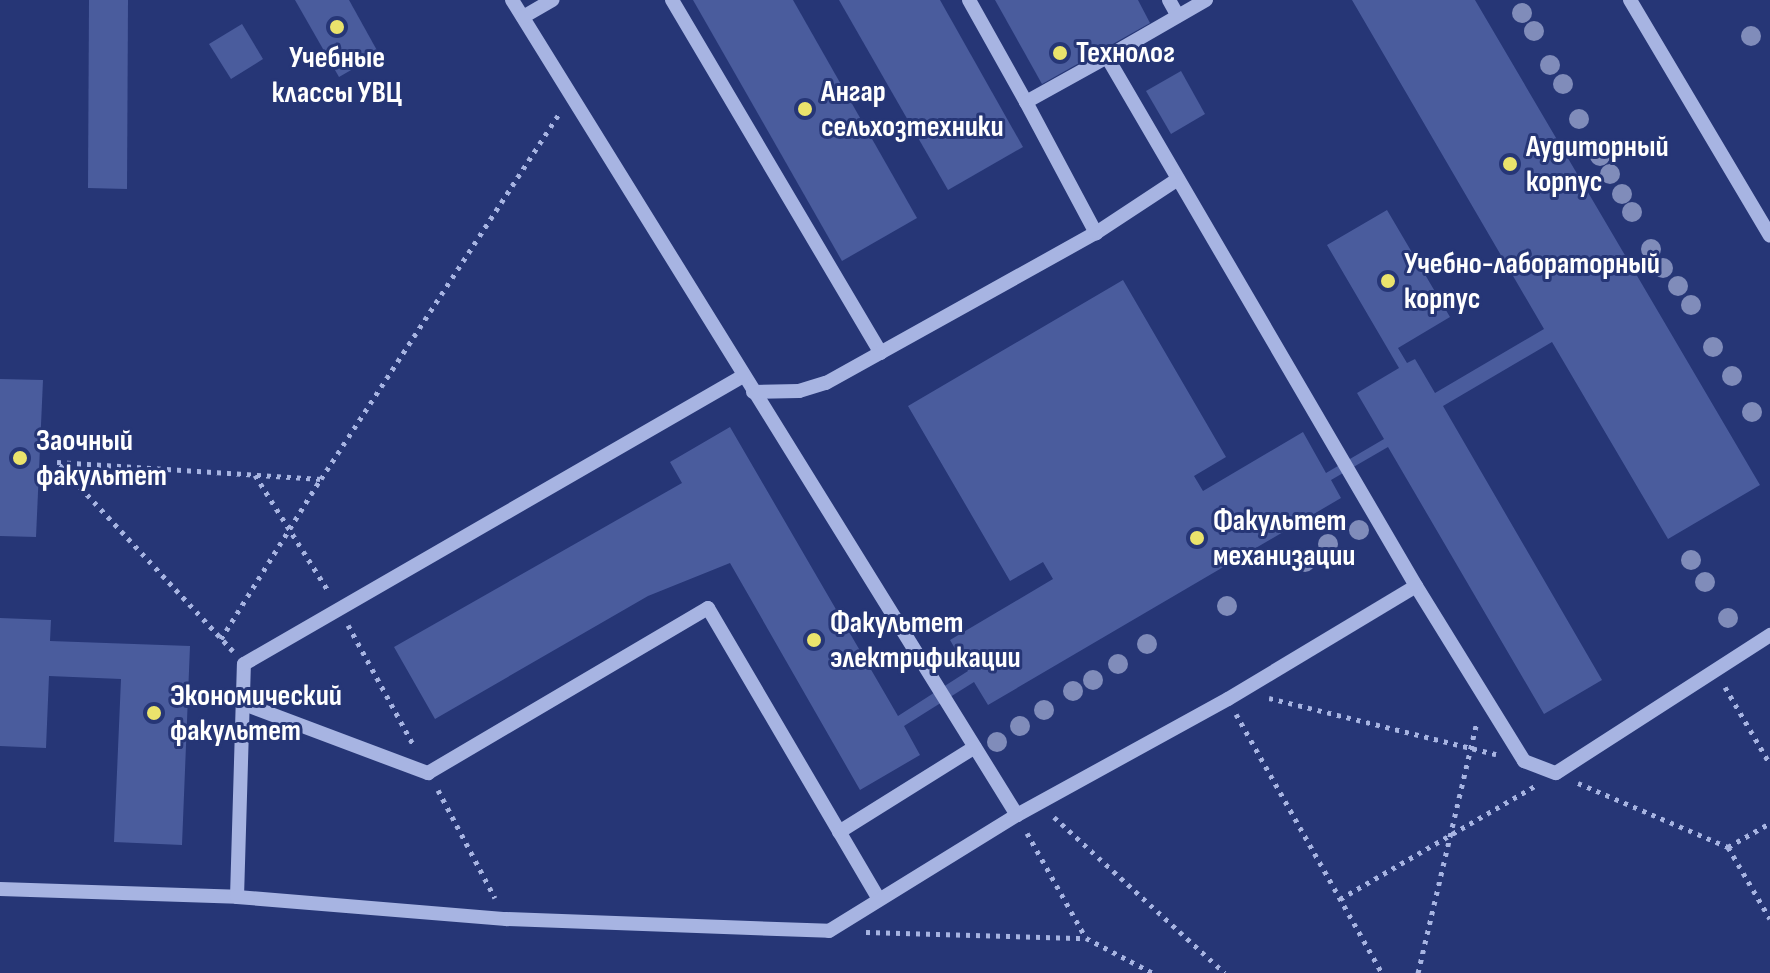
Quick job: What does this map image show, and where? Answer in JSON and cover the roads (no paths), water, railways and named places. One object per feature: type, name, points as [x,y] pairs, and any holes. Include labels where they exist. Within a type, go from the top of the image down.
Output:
[{"type":"lane","points":[[512,0],[1017,815]]},
{"type":"lane","points":[[523,17],[552,0]]},
{"type":"lane","points":[[672,0],[881,353]]},
{"type":"lane","points":[[969,0],[1096,233]]},
{"type":"lane","points":[[1169,0],[1178,16]]},
{"type":"lane","points":[[1026,102],[1206,0]]},
{"type":"lane","points":[[1630,0],[1770,236]]},
{"type":"lane","points":[[1107,57],[1416,586],[1524,761],[1556,773],[1770,635]]},
{"type":"lane","points":[[753,392],[799,391],[826,383],[1096,233],[1178,179]]},
{"type":"lane","points":[[237,897],[244,664],[743,376]]},
{"type":"lane","points":[[0,889],[237,897],[506,919],[829,931],[1017,815],[1235,695],[1416,586]]},
{"type":"lane","points":[[244,704],[428,773],[708,608],[879,900]]},
{"type":"lane","points":[[839,832],[975,747]]},
{"type":"place","name":"Учебные классы УВЦ","points":[[337,27]]},
{"type":"place","name":"Технолог","points":[[1060,53]]},
{"type":"place","name":"Ангар сельхозтехники","points":[[805,109]]},
{"type":"place","name":"Аудиторный корпус","points":[[1510,164]]},
{"type":"place","name":"Учебно-лабораторный корпус","points":[[1388,281]]},
{"type":"place","name":"Заочный факультет","points":[[20,458]]},
{"type":"place","name":"Факультет механизации","points":[[1197,538]]},
{"type":"place","name":"Факультет электрификации","points":[[814,640]]},
{"type":"place","name":"Экономический факультет","points":[[154,713]]}]
